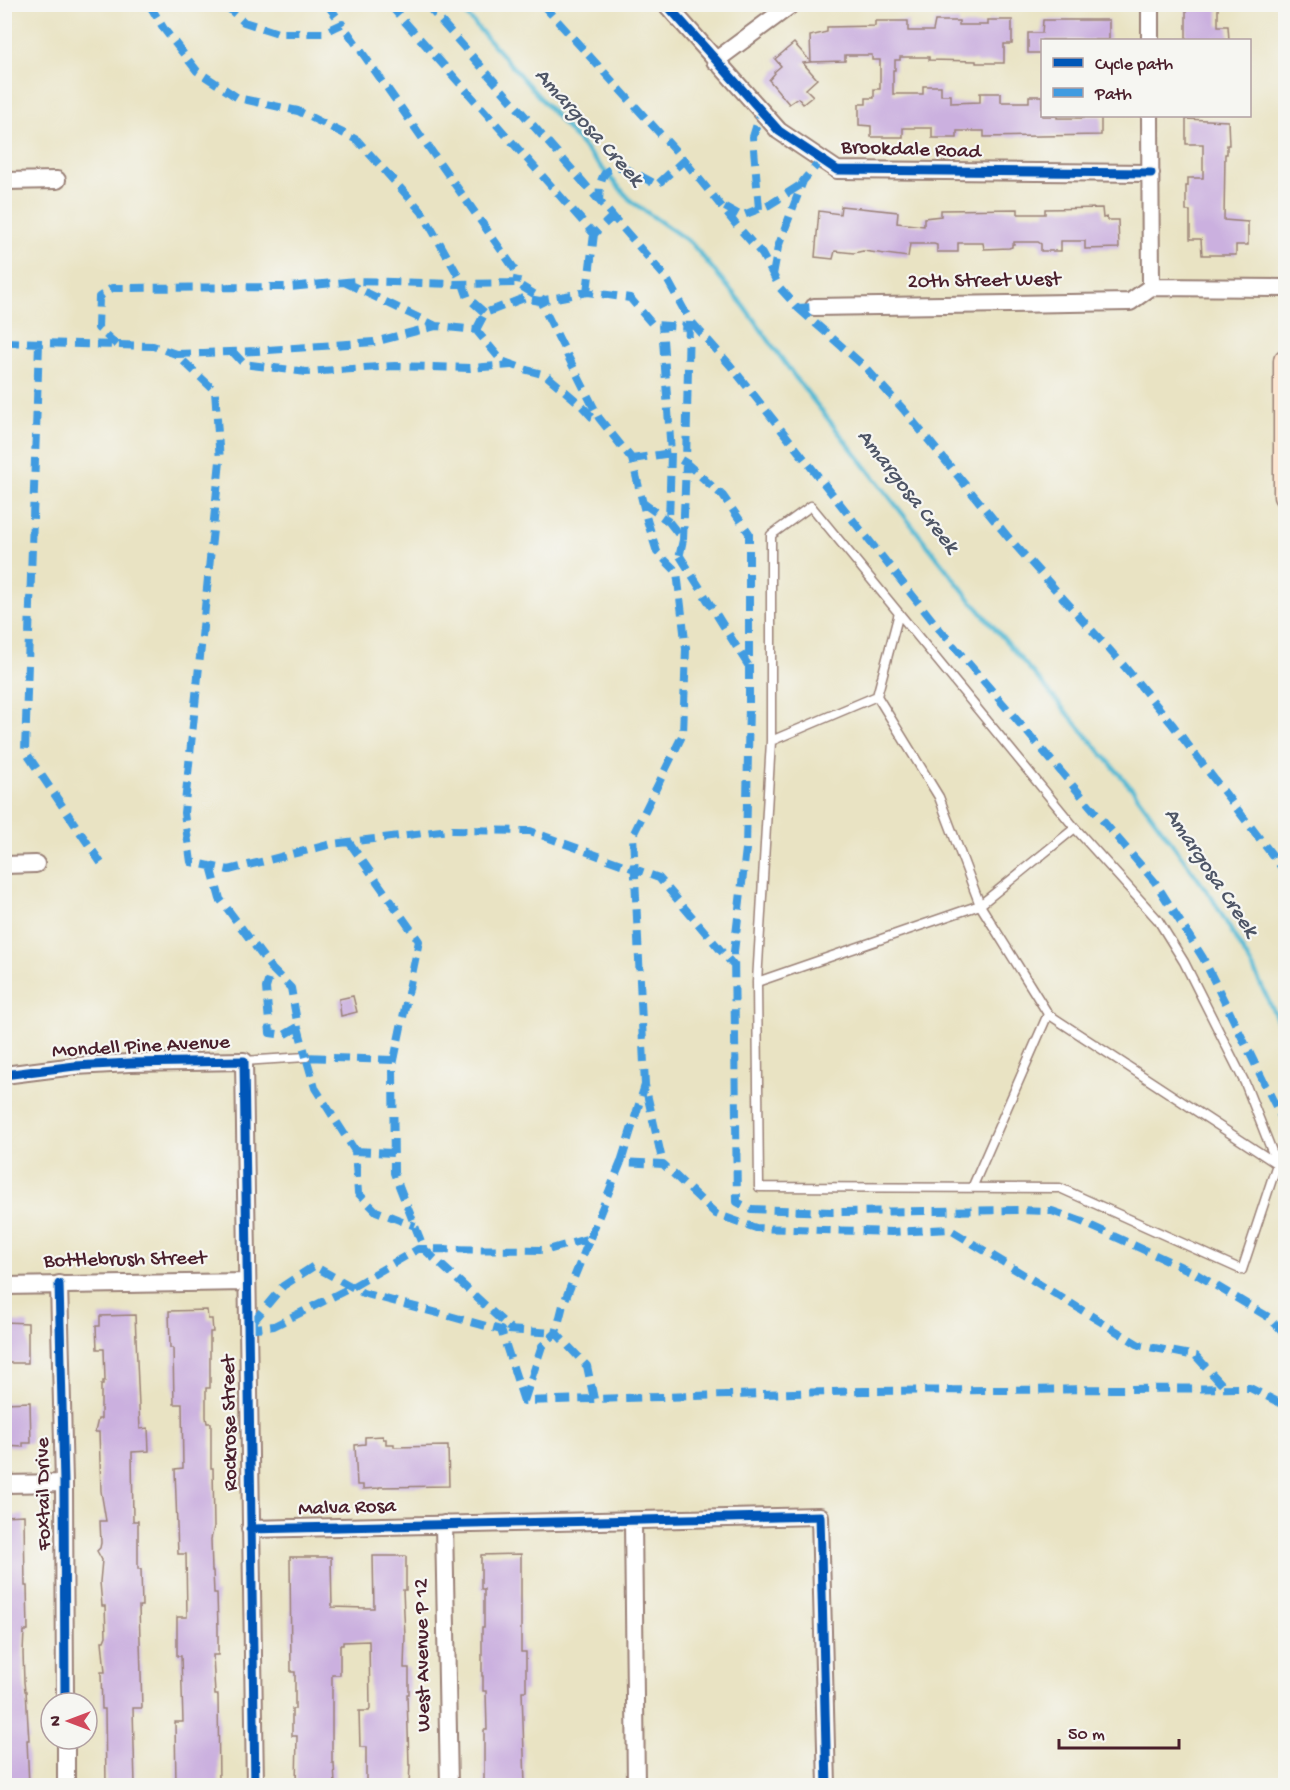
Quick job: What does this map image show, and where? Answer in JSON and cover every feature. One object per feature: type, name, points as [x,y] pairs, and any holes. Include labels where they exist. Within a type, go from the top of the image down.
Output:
[{"type":"main road","points":[[1286,361],[1286,496]]},
{"type":"street","name":"Brookdale Road","points":[[666,4],[779,131],[837,170],[1150,173]]},
{"type":"street","points":[[715,61],[792,4]]},
{"type":"street","points":[[1150,4],[1150,39]]},
{"type":"street","points":[[1150,117],[1150,287],[1286,288]]},
{"type":"street","points":[[4,181],[57,180]]},
{"type":"street","name":"20th Street West","points":[[814,307],[1130,302],[1150,287]]},
{"type":"street","points":[[4,865],[36,864]]},
{"type":"street","name":"Mondell Pine Avenue","points":[[4,1075],[97,1065],[244,1061]]},
{"type":"street","name":"Rockrose Street","points":[[244,1061],[255,1785]]},
{"type":"street","name":"Bottlebrush Street","points":[[4,1286],[246,1282]]},
{"type":"street","name":"Foxtail Drive","points":[[59,1284],[66,1691]]},
{"type":"street","points":[[4,1484],[63,1483]]},
{"type":"street","name":"Malva Rosa","points":[[250,1529],[820,1516],[827,1785]]},
{"type":"street","points":[[633,1521],[636,1785]]},
{"type":"street","name":"West Avenue P 12","points":[[444,1524],[449,1785]]},
{"type":"street","points":[[66,1751],[66,1785]]},
{"type":"lane","points":[[811,506],[899,613],[1075,828],[1158,920],[1184,962],[1245,1083],[1277,1164],[1242,1270],[1060,1188],[759,1187],[757,982],[771,741],[771,535],[811,506]]},
{"type":"lane","points":[[899,613],[877,696],[939,797],[980,905],[1048,1014],[1277,1164]]},
{"type":"lane","points":[[771,741],[877,696]]},
{"type":"lane","points":[[757,982],[980,905],[1075,828]]},
{"type":"lane","points":[[972,1188],[1048,1014]]},
{"type":"lane","points":[[244,1061],[306,1057]]},
{"type":"building","points":[[1186,4],[1218,4],[1218,26],[1228,26],[1229,39],[1186,39]]},
{"type":"building","points":[[988,20],[1012,20],[1012,44],[1004,44],[1004,63],[900,57],[900,60],[895,60],[895,70],[893,70],[893,94],[923,94],[923,86],[941,86],[941,95],[951,95],[951,103],[980,102],[980,93],[1001,93],[1001,102],[1029,102],[1029,96],[1041,96],[1041,117],[1101,117],[1101,135],[984,137],[984,131],[957,131],[957,138],[932,138],[932,128],[903,128],[903,137],[871,137],[871,126],[859,125],[859,104],[866,104],[866,98],[874,98],[874,89],[880,89],[880,60],[872,60],[872,55],[845,55],[845,61],[811,62],[810,36],[827,32],[827,27],[875,26],[875,21],[908,21],[908,31],[933,31],[935,21],[959,21],[959,25],[988,25]]},
{"type":"building","points":[[1043,20],[1109,20],[1109,39],[1041,39],[1041,53],[1028,53],[1028,33],[1042,33]]},
{"type":"building","points":[[794,43],[811,62],[803,63],[817,79],[806,89],[813,96],[803,104],[798,98],[789,104],[769,80],[781,66],[775,59]]},
{"type":"building","points":[[1186,119],[1228,121],[1229,145],[1227,145],[1227,154],[1225,154],[1224,220],[1248,222],[1248,245],[1236,245],[1236,255],[1202,255],[1201,239],[1190,239],[1190,211],[1186,211],[1186,186],[1188,186],[1188,178],[1203,178],[1203,144],[1186,144]]},
{"type":"building","points":[[841,206],[898,212],[897,223],[924,226],[924,218],[941,216],[941,210],[1018,209],[1018,214],[1045,214],[1045,209],[1102,208],[1103,218],[1118,220],[1119,248],[1085,249],[1085,241],[1061,241],[1061,251],[1041,251],[1041,244],[1038,242],[1014,242],[1009,248],[984,249],[983,243],[958,243],[958,252],[937,252],[937,245],[934,244],[910,244],[908,257],[863,251],[854,253],[835,251],[833,259],[815,257],[819,211],[840,214]]},
{"type":"building","points":[[353,996],[357,1012],[341,1016],[339,999]]},
{"type":"building","points":[[207,1310],[208,1319],[212,1319],[213,1332],[210,1332],[210,1388],[206,1388],[206,1417],[207,1423],[211,1423],[211,1468],[213,1468],[214,1527],[211,1539],[214,1593],[217,1593],[218,1655],[213,1655],[215,1695],[218,1695],[219,1785],[176,1785],[175,1722],[183,1722],[181,1656],[177,1656],[177,1617],[187,1617],[186,1554],[178,1554],[175,1469],[183,1468],[182,1404],[174,1404],[173,1348],[170,1348],[169,1311]]},
{"type":"building","points":[[135,1315],[140,1429],[148,1428],[149,1451],[132,1452],[133,1521],[138,1521],[138,1569],[141,1569],[142,1606],[139,1606],[142,1708],[133,1708],[135,1785],[106,1785],[105,1709],[102,1709],[101,1672],[105,1672],[102,1641],[106,1636],[105,1606],[102,1606],[100,1582],[102,1560],[97,1551],[101,1543],[100,1521],[106,1521],[101,1491],[99,1432],[95,1432],[98,1419],[101,1419],[101,1385],[105,1381],[104,1349],[97,1349],[96,1326],[100,1326],[100,1316]]},
{"type":"building","points":[[4,1322],[28,1323],[28,1363],[4,1363]]},
{"type":"building","points":[[30,1402],[31,1443],[23,1443],[23,1447],[4,1446],[4,1403]]},
{"type":"building","points":[[383,1436],[386,1444],[394,1444],[394,1447],[448,1446],[449,1486],[363,1489],[363,1485],[357,1485],[355,1445],[365,1444],[365,1437]]},
{"type":"building","points":[[24,1515],[28,1631],[24,1631],[23,1653],[29,1740],[27,1740],[29,1785],[4,1785],[4,1516]]},
{"type":"building","points":[[521,1554],[521,1652],[526,1652],[526,1691],[522,1691],[525,1785],[484,1785],[484,1730],[487,1730],[486,1691],[483,1691],[482,1676],[484,1589],[481,1589],[481,1555]]},
{"type":"building","points":[[373,1556],[406,1556],[406,1590],[403,1590],[404,1668],[409,1668],[409,1694],[407,1694],[409,1785],[366,1785],[366,1747],[360,1747],[359,1711],[370,1709],[369,1641],[343,1642],[343,1645],[340,1645],[340,1675],[332,1675],[332,1763],[334,1763],[335,1785],[296,1785],[297,1736],[292,1736],[295,1672],[291,1672],[290,1557],[331,1557],[332,1607],[374,1608]]},
{"type":"waterway","name":"Amargosa Creek","points":[[457,4],[632,202],[691,243],[744,306],[795,377],[969,598],[1133,790],[1212,898],[1253,968],[1286,1038]]},
{"type":"marked path","points":[[149,4],[164,29],[197,71],[238,98],[298,111],[357,140],[422,212],[463,284],[468,298],[485,313]]},
{"type":"marked path","points":[[224,4],[244,22],[278,33],[323,33],[342,24],[518,274],[516,283]]},
{"type":"marked path","points":[[327,4],[342,24]]},
{"type":"marked path","points":[[389,4],[594,234],[613,216]]},
{"type":"marked path","points":[[426,4],[667,279],[689,319]]},
{"type":"marked path","points":[[542,4],[684,160],[657,185],[626,169],[611,169],[605,173],[601,181],[599,200]]},
{"type":"marked path","points":[[759,209],[753,137],[761,111]]},
{"type":"marked path","points":[[684,160],[762,254],[780,288],[798,308],[814,307]]},
{"type":"marked path","points":[[773,275],[778,247],[803,181],[821,160]]},
{"type":"marked path","points":[[725,207],[741,216],[769,205],[802,184]]},
{"type":"marked path","points":[[587,292],[594,234]]},
{"type":"marked path","points":[[117,345],[98,328],[99,297],[112,288],[289,287],[357,281],[516,283],[544,300]]},
{"type":"marked path","points":[[344,282],[436,326]]},
{"type":"marked path","points":[[645,1085],[633,835],[683,734],[686,649],[677,572],[657,552],[632,459],[599,418],[540,301],[587,292],[630,298],[653,325],[689,327]]},
{"type":"marked path","points":[[476,330],[485,313],[524,298],[540,301]]},
{"type":"marked path","points":[[798,308],[864,366],[903,409],[1008,537],[1124,666],[1172,724],[1286,873]]},
{"type":"marked path","points":[[1286,1127],[1203,958],[1155,882],[940,630],[730,365],[689,319],[686,463],[723,496],[749,533],[746,849],[734,952],[737,1202],[751,1209],[832,1212],[1052,1211],[1080,1221],[1193,1272],[1270,1318],[1286,1335]]},
{"type":"marked path","points":[[632,459],[671,453],[662,325]]},
{"type":"marked path","points":[[176,354],[256,351],[374,342],[436,326],[476,330],[502,361],[546,375],[592,417],[597,418]]},
{"type":"marked path","points":[[4,342],[153,346],[176,354],[215,391],[220,461],[184,813],[191,862],[229,870],[332,844],[449,830],[530,831],[659,878],[734,966]]},
{"type":"marked path","points":[[39,343],[25,751],[101,863]]},
{"type":"marked path","points":[[232,351],[244,364],[306,372],[395,366],[470,368],[511,365]]},
{"type":"marked path","points":[[671,453],[669,522],[683,540],[678,562]]},
{"type":"marked path","points":[[681,460],[686,463],[683,540]]},
{"type":"marked path","points":[[643,503],[669,522]]},
{"type":"marked path","points":[[680,556],[748,665]]},
{"type":"marked path","points":[[349,842],[419,941],[393,1065],[394,1173],[424,1249],[513,1331]]},
{"type":"marked path","points":[[211,866],[220,899],[272,969]]},
{"type":"marked path","points":[[298,1027],[284,1035],[270,1033],[266,988],[272,969],[291,988],[306,1057]]},
{"type":"marked path","points":[[394,1060],[306,1057],[315,1088],[355,1151],[358,1193],[376,1211],[415,1226]]},
{"type":"marked path","points":[[621,1162],[645,1085],[663,1164]]},
{"type":"marked path","points":[[355,1151],[394,1153]]},
{"type":"marked path","points":[[590,1238],[621,1162],[663,1164],[716,1214],[756,1228],[892,1232],[949,1229],[1139,1345],[1196,1356],[1226,1389]]},
{"type":"marked path","points":[[594,1399],[587,1366],[556,1333],[563,1305],[590,1238],[548,1250],[418,1249],[352,1287],[274,1326],[247,1329],[283,1286],[314,1266],[363,1293],[501,1330],[524,1401],[864,1391],[1250,1388],[1286,1406]]},
{"type":"marked path","points":[[508,1330],[556,1333]]},
{"type":"marked path","points":[[524,1401],[542,1346],[556,1333]]},
{"type":"cycle path","points":[[666,4],[779,131],[837,170],[1151,173]]},
{"type":"cycle path","points":[[4,1075],[75,1066],[244,1061],[255,1786]]},
{"type":"cycle path","points":[[59,1284],[64,1483],[65,1691]]},
{"type":"cycle path","points":[[250,1529],[820,1516],[827,1786]]}]
